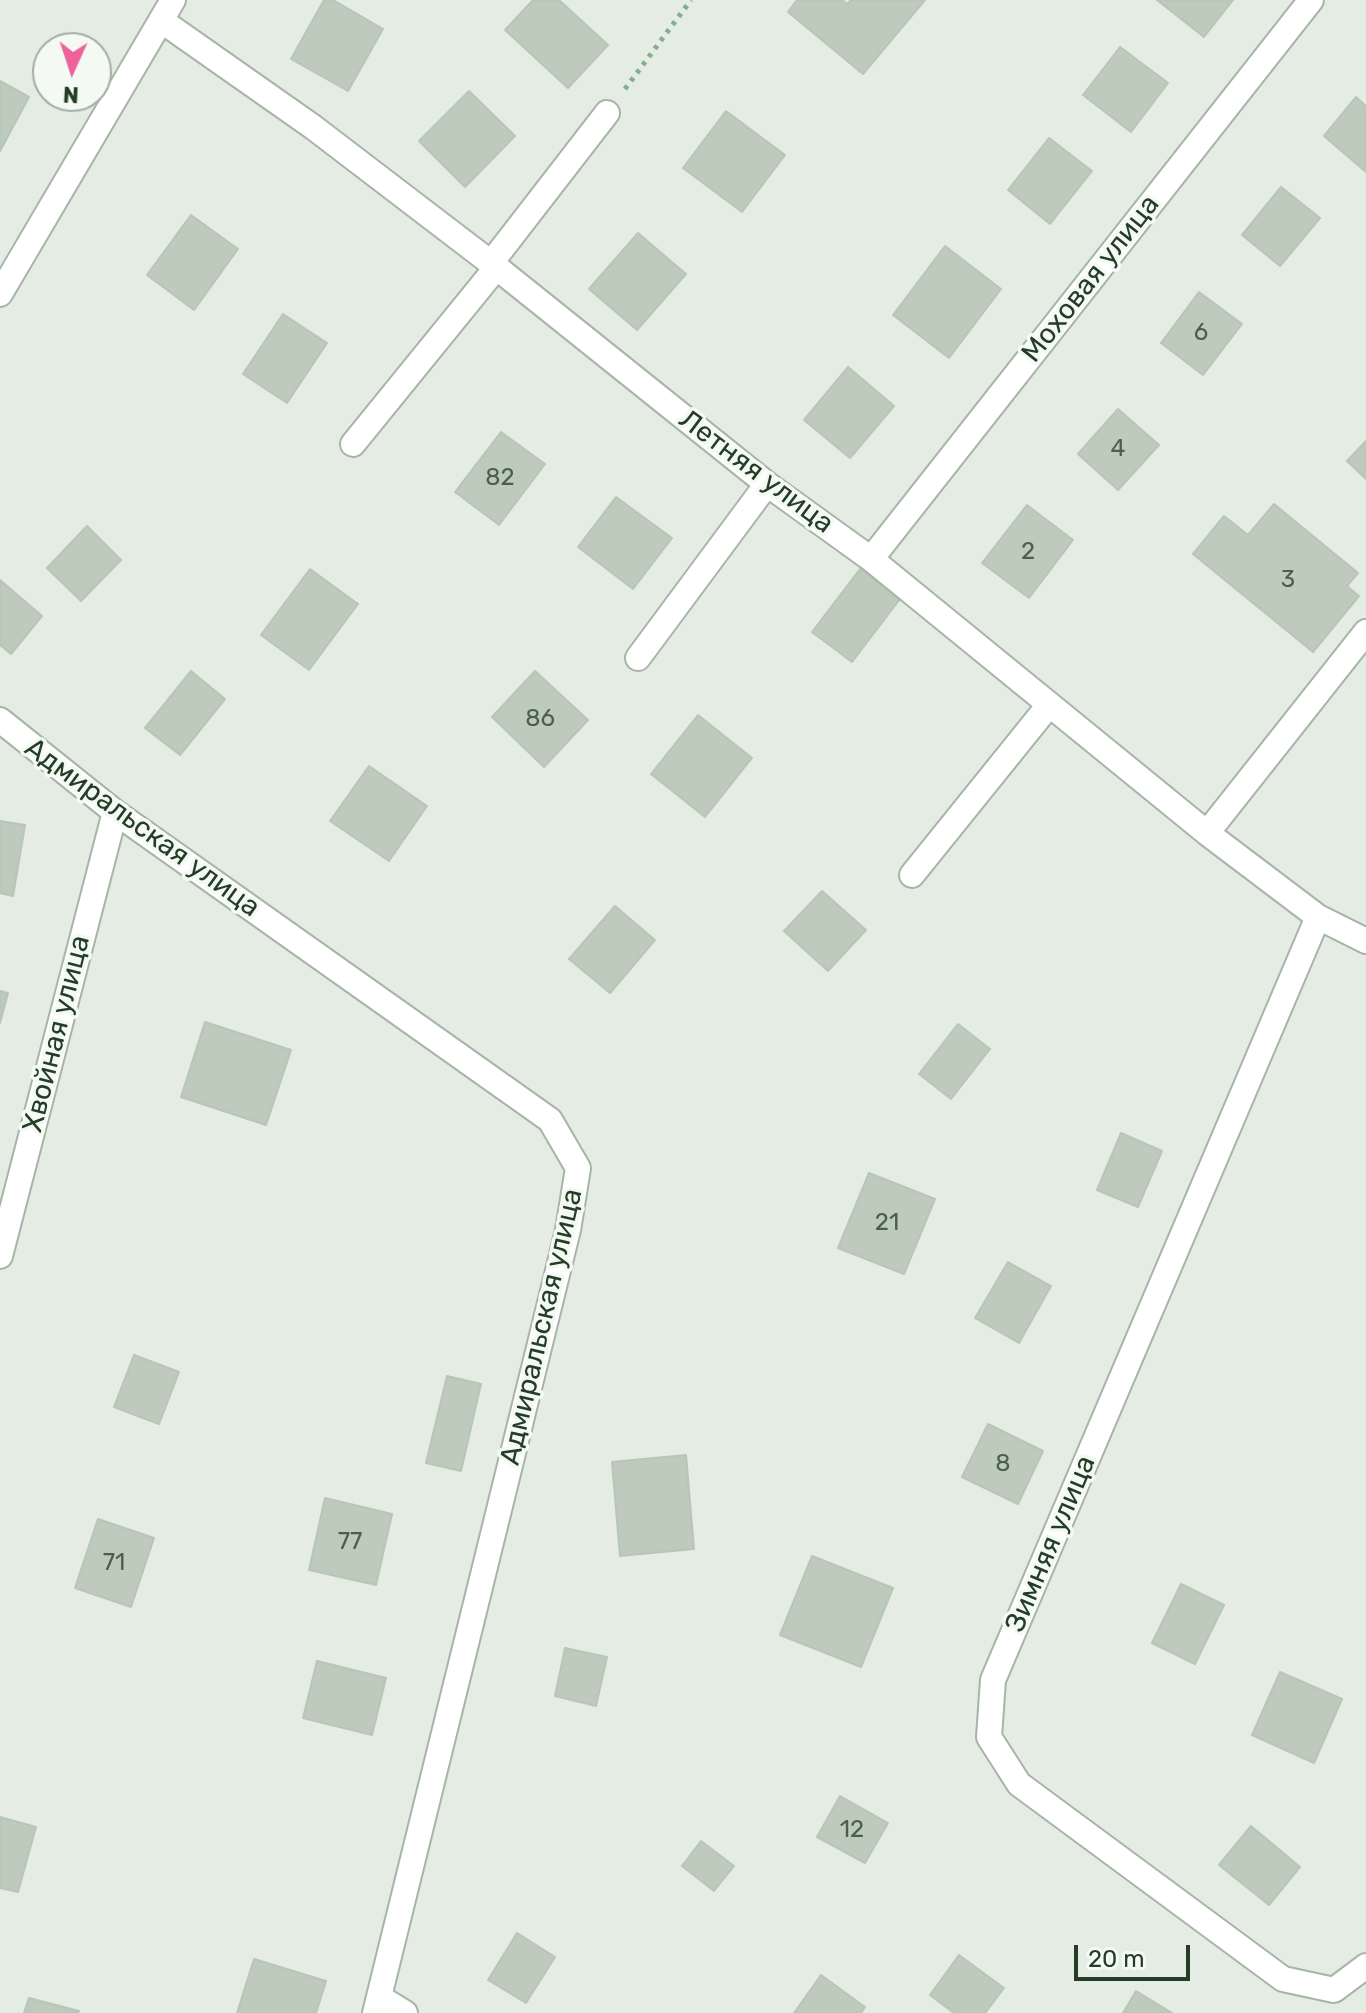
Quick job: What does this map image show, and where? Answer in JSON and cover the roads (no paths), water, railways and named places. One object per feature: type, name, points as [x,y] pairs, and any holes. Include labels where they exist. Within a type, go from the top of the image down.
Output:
[{"type":"street","name":"Моховая улица","points":[[871,559],[1311,0]]},
{"type":"street","name":"Летняя улица","points":[[167,10],[313,127],[494,265],[767,484],[871,559],[1207,833],[1318,917],[1366,941]]},
{"type":"street","points":[[0,294],[167,10]]},
{"type":"street","points":[[353,444],[494,265],[607,113]]},
{"type":"street","points":[[638,658],[767,484]]},
{"type":"street","points":[[1207,833],[1366,632]]},
{"type":"street","points":[[912,875],[1049,705]]},
{"type":"street","name":"Адмиральская улица","points":[[0,720],[115,812],[550,1120],[578,1168],[568,1230],[377,2005]]},
{"type":"street","name":"Хвойная улица","points":[[0,1256],[115,812]]},
{"type":"street","name":"Зимняя улица","points":[[1318,917],[993,1680],[989,1737],[1019,1784],[1283,1979],[1334,1990],[1366,1966]]},
{"type":"street","points":[[377,2005],[405,2013]]}]
